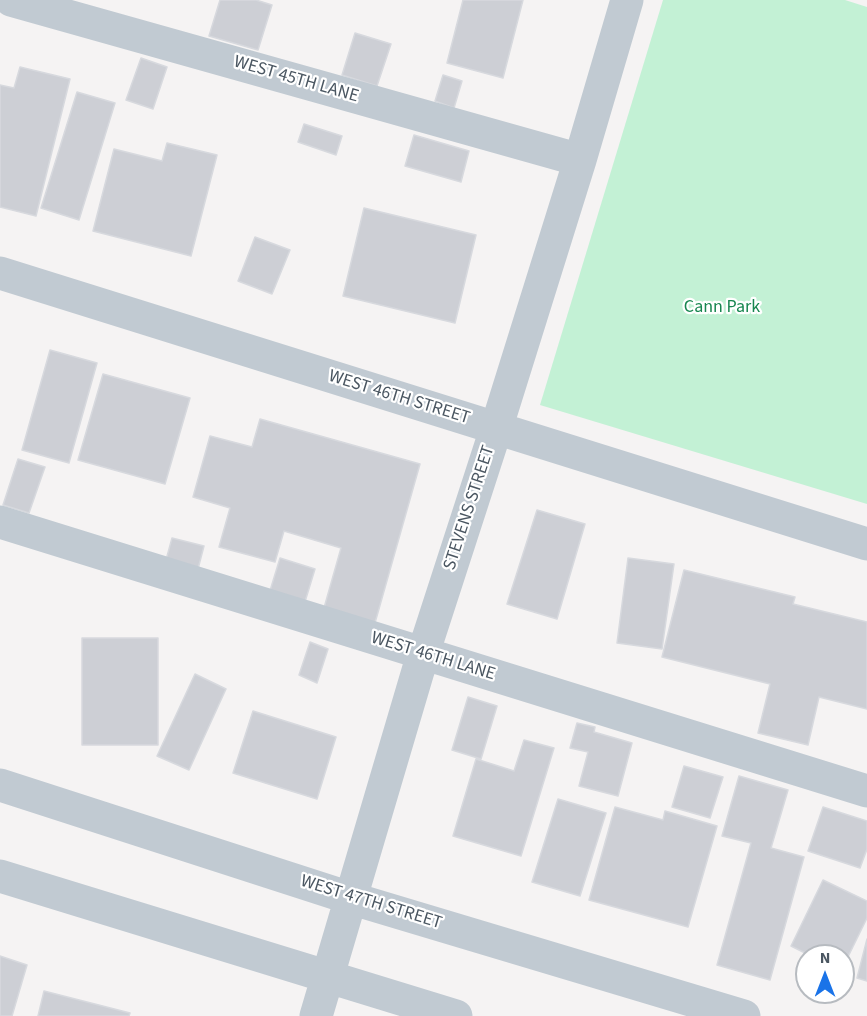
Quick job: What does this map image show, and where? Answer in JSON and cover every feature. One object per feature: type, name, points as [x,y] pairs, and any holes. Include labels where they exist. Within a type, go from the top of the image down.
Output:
[{"type":"street","name":"WEST 45TH LANE","points":[[11,0],[580,160]]},
{"type":"street","name":"STEVENS STREET","points":[[316,1016],[423,654],[580,160],[627,0]]},
{"type":"street","name":"WEST 46TH STREET","points":[[0,273],[867,544]]},
{"type":"street","name":"WEST 46TH LANE","points":[[0,522],[867,790]]},
{"type":"street","name":"WEST 47TH STREET","points":[[0,785],[350,898],[744,1016]]},
{"type":"street","points":[[0,876],[456,1016]]},
{"type":"green space","name":"Cann Park","points":[[663,0],[845,0],[867,7],[867,504],[540,405]]},
{"type":"building","points":[[220,0],[256,0],[272,5],[258,50],[209,36]]},
{"type":"building","points":[[463,0],[523,0],[503,78],[447,63]]},
{"type":"building","points":[[355,33],[391,44],[377,86],[342,75]]},
{"type":"building","points":[[141,58],[167,67],[153,109],[126,100]]},
{"type":"building","points":[[20,67],[70,79],[36,216],[0,207],[0,85],[14,88]]},
{"type":"building","points":[[443,75],[462,81],[454,108],[435,101]]},
{"type":"building","points":[[77,92],[115,103],[79,220],[41,208]]},
{"type":"building","points":[[304,124],[342,136],[336,155],[298,142]]},
{"type":"building","points":[[414,135],[469,151],[461,182],[405,166]]},
{"type":"building","points":[[167,143],[217,155],[191,256],[93,231],[114,149],[162,161]]},
{"type":"building","points":[[364,208],[476,235],[455,323],[343,296]]},
{"type":"building","points":[[255,237],[290,250],[272,294],[238,281]]},
{"type":"building","points":[[50,350],[97,363],[69,463],[22,450]]},
{"type":"building","points":[[103,374],[190,398],[165,484],[78,460]]},
{"type":"building","points":[[260,419],[420,464],[373,630],[322,615],[341,548],[284,531],[275,562],[219,547],[230,508],[193,497],[210,436],[252,447]]},
{"type":"building","points":[[18,459],[45,467],[29,513],[3,505]]},
{"type":"building","points":[[537,510],[585,524],[557,619],[507,604]]},
{"type":"building","points":[[172,538],[204,546],[198,569],[166,560]]},
{"type":"building","points":[[280,558],[315,569],[304,605],[269,594]]},
{"type":"building","points":[[628,558],[674,564],[662,649],[617,643]]},
{"type":"building","points":[[684,570],[795,597],[793,604],[867,622],[867,709],[819,697],[808,745],[758,733],[770,684],[662,657]]},
{"type":"building","points":[[82,638],[158,638],[158,745],[82,745]]},
{"type":"building","points":[[310,642],[328,649],[317,683],[299,675]]},
{"type":"building","points":[[195,674],[226,689],[189,770],[157,756]]},
{"type":"building","points":[[468,697],[497,706],[481,759],[452,750]]},
{"type":"building","points":[[253,711],[336,737],[317,799],[233,773]]},
{"type":"building","points":[[577,723],[595,727],[594,732],[632,743],[618,796],[579,786],[588,752],[570,748]]},
{"type":"building","points":[[524,740],[554,748],[521,856],[453,836],[476,759],[514,771]]},
{"type":"building","points":[[684,766],[723,777],[710,818],[672,807]]},
{"type":"building","points":[[739,776],[788,790],[771,848],[804,857],[770,980],[717,965],[751,843],[722,836]]},
{"type":"building","points":[[558,799],[606,813],[580,896],[532,882]]},
{"type":"building","points":[[615,807],[663,820],[665,811],[717,826],[688,927],[589,900]]},
{"type":"building","points":[[823,807],[867,821],[867,849],[860,868],[808,851]]},
{"type":"building","points":[[823,880],[867,901],[867,918],[854,944],[795,944],[795,948],[791,946]]},
{"type":"building","points":[[867,939],[867,981],[857,978]]},
{"type":"building","points":[[0,956],[27,965],[12,1016],[0,1016]]},
{"type":"building","points":[[44,991],[130,1013],[129,1016],[38,1016]]}]
